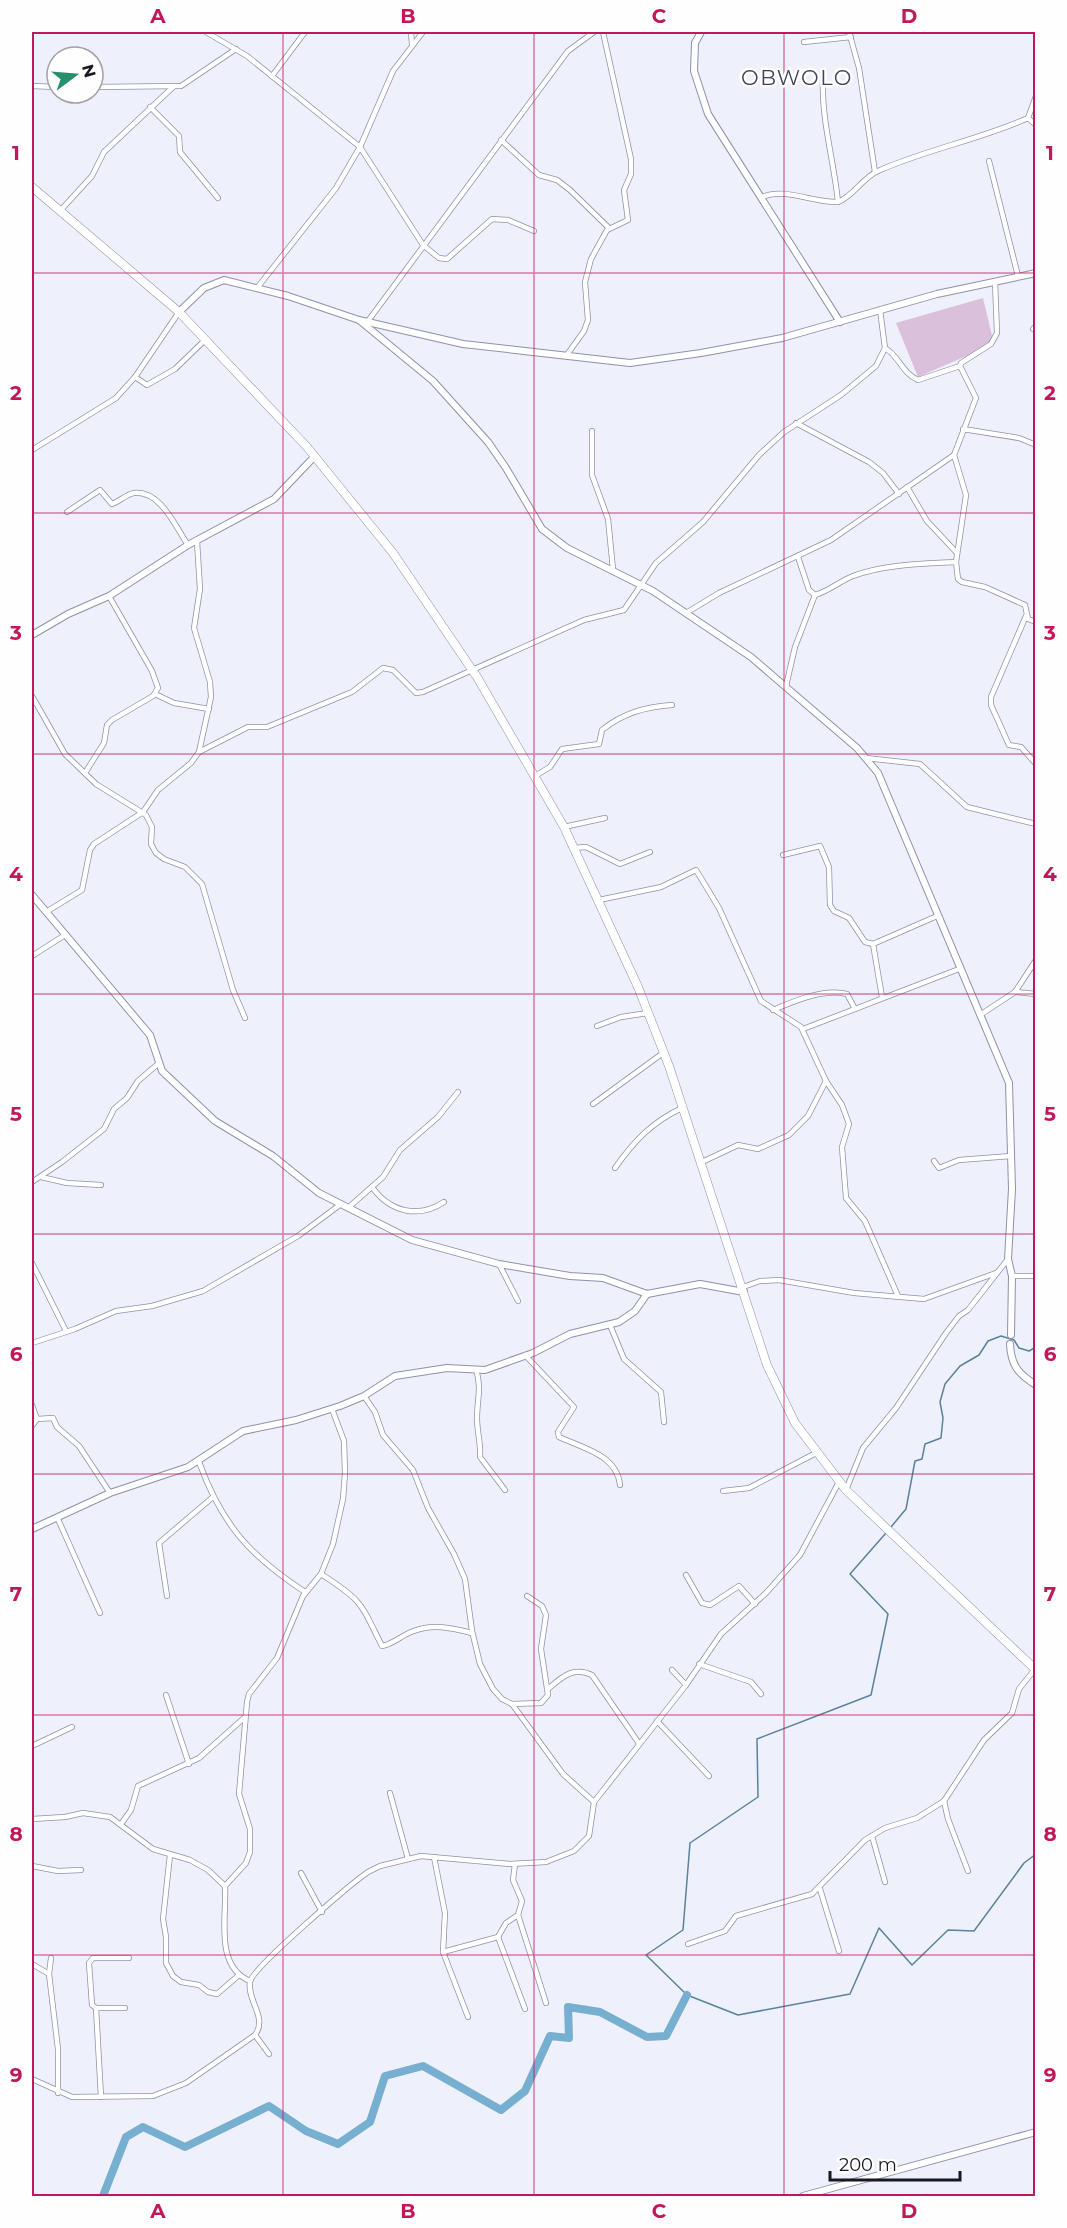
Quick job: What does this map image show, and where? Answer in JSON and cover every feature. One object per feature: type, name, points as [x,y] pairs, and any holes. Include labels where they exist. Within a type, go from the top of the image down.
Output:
[{"type":"main road","points":[[32,187],[179,312],[314,457],[393,553],[472,670],[535,776],[564,827],[599,900],[663,1053],[767,1365],[795,1423],[816,1453],[844,1486],[1035,1670]]},
{"type":"street","points":[[206,32],[236,49],[360,147],[423,245],[439,258],[447,259],[492,219],[508,220],[534,231]]},
{"type":"street","points":[[272,76],[305,32]]},
{"type":"street","points":[[411,32],[412,45]]},
{"type":"street","points":[[257,288],[326,201],[360,147],[393,71],[423,32]]},
{"type":"street","points":[[581,32],[586,37]]},
{"type":"street","points":[[368,321],[568,51],[594,32]]},
{"type":"street","points":[[566,356],[588,320],[587,269],[609,228],[628,220],[624,190],[632,168],[603,32]]},
{"type":"street","points":[[701,32],[695,43],[693,57],[699,91],[718,133],[762,197],[840,322]]},
{"type":"street","points":[[804,42],[850,34],[859,68],[875,172]]},
{"type":"street","points":[[105,87],[173,87],[187,82],[236,49]]},
{"type":"street","points":[[823,78],[823,107],[834,162],[838,202]]},
{"type":"street","points":[[60,211],[92,176],[104,152],[173,87]]},
{"type":"street","points":[[762,197],[775,193],[816,202],[838,202],[875,172],[938,148],[985,136],[1028,118],[1035,96]]},
{"type":"street","points":[[150,107],[180,136],[180,152],[218,198]]},
{"type":"street","points":[[1028,118],[1035,125]]},
{"type":"street","points":[[501,140],[539,175],[557,180],[570,190],[609,228]]},
{"type":"street","points":[[988,161],[1018,276]]},
{"type":"street","points":[[32,450],[117,398],[135,377],[179,312],[204,288],[220,280],[257,288],[359,320],[486,348],[630,363],[654,361],[782,338],[880,310],[1035,273]]},
{"type":"street","points":[[885,348],[894,353],[905,372],[918,380],[960,366],[961,363],[991,344],[997,333],[995,281]]},
{"type":"street","points":[[199,752],[248,727],[267,728],[352,692],[383,668],[393,670],[416,693],[423,692],[584,620],[621,611],[656,563],[712,512],[759,455],[796,423],[850,389],[876,366],[885,348],[880,310]]},
{"type":"street","points":[[359,320],[433,381],[488,442],[542,529],[567,548],[640,583],[751,657],[866,758],[885,786],[959,969],[1009,1083],[1011,1156],[1008,1259],[1012,1276],[1010,1357],[1016,1370],[1035,1385]]},
{"type":"street","points":[[135,377],[147,385],[161,379],[206,340]]},
{"type":"street","points":[[960,366],[976,398],[954,455],[966,495],[956,562],[958,579],[1025,606],[1026,616],[991,697],[991,705],[1009,745],[1021,747],[1035,764]]},
{"type":"street","points":[[796,423],[870,462],[899,494]]},
{"type":"street","points":[[963,429],[1019,438],[1035,444]]},
{"type":"street","points":[[592,431],[592,475],[608,519],[613,569]]},
{"type":"street","points":[[686,613],[719,593],[831,540],[954,455]]},
{"type":"street","points":[[32,635],[68,614],[109,596],[188,545],[241,514],[274,499],[314,457]]},
{"type":"street","points":[[907,487],[927,521],[957,553]]},
{"type":"street","points":[[67,512],[100,490],[112,504],[134,493],[140,494],[159,502],[188,545]]},
{"type":"street","points":[[46,912],[82,890],[86,884],[90,850],[94,844],[143,812],[158,790],[191,763],[199,752],[209,709],[210,682],[194,628],[200,589],[197,541]]},
{"type":"street","points":[[798,557],[809,590],[816,596]]},
{"type":"street","points":[[786,686],[795,648],[816,596],[827,592],[852,576],[956,562]]},
{"type":"street","points":[[85,773],[104,742],[107,725],[155,694],[158,688],[152,671],[109,596]]},
{"type":"street","points":[[1026,616],[1035,622]]},
{"type":"street","points":[[155,694],[174,703],[209,709]]},
{"type":"street","points":[[32,696],[58,745],[85,773],[109,793],[143,812],[152,827],[150,839],[156,853],[164,859],[185,867],[202,884],[232,990],[245,1018]]},
{"type":"street","points":[[535,776],[550,767],[562,749],[599,744],[602,730],[626,716],[648,707],[672,705]]},
{"type":"street","points":[[866,758],[920,764],[967,807],[1035,824]]},
{"type":"street","points":[[564,827],[605,818]]},
{"type":"street","points":[[783,855],[820,846],[829,867],[830,905],[834,910],[849,918],[865,942],[873,944],[937,916]]},
{"type":"street","points":[[574,848],[586,847],[620,864],[650,852]]},
{"type":"street","points":[[599,900],[661,887],[696,870],[719,908],[761,1001],[796,1022],[803,1029],[826,1081],[842,1105],[849,1124],[842,1147],[846,1198],[865,1221],[898,1296]]},
{"type":"street","points":[[32,895],[150,1035],[162,1071],[215,1121],[273,1156],[313,1190],[412,1240],[499,1264],[570,1276],[603,1278],[647,1294],[700,1284],[743,1289],[760,1281],[779,1280],[854,1293],[929,1298],[996,1273]]},
{"type":"street","points":[[32,956],[65,935]]},
{"type":"street","points":[[873,944],[882,997]]},
{"type":"street","points":[[980,1015],[1015,992],[1035,960]]},
{"type":"street","points":[[803,1029],[959,969]]},
{"type":"street","points":[[773,1010],[795,1000],[839,992],[847,994],[855,1009]]},
{"type":"street","points":[[1015,992],[1035,994]]},
{"type":"street","points":[[597,1026],[621,1017],[648,1013]]},
{"type":"street","points":[[593,1104],[663,1053]]},
{"type":"street","points":[[32,1182],[104,1129],[114,1109],[128,1098],[138,1081],[159,1063]]},
{"type":"street","points":[[700,1163],[738,1145],[758,1149],[789,1135],[808,1116],[814,1102],[823,1092],[826,1081]]},
{"type":"street","points":[[349,1207],[388,1171],[399,1150],[438,1117],[458,1092]]},
{"type":"street","points":[[615,1168],[643,1133],[659,1119],[682,1108]]},
{"type":"street","points":[[933,1161],[939,1168],[959,1160],[1011,1156]]},
{"type":"street","points":[[41,1177],[67,1183],[101,1185]]},
{"type":"street","points":[[372,1187],[386,1203],[406,1210],[425,1212],[444,1202]]},
{"type":"street","points":[[32,1343],[116,1311],[152,1306],[203,1291],[298,1236],[341,1204]]},
{"type":"street","points":[[250,1981],[285,1941],[368,1872],[408,1859],[434,1857],[516,1864],[546,1862],[574,1851],[589,1836],[594,1802],[638,1742],[686,1685],[721,1634],[755,1604],[800,1555],[844,1486],[863,1448],[896,1408],[958,1316],[968,1310],[1008,1259]]},
{"type":"street","points":[[32,1263],[66,1331]]},
{"type":"street","points":[[499,1264],[518,1301]]},
{"type":"street","points":[[1012,1276],[1035,1276]]},
{"type":"street","points":[[32,1529],[110,1493],[172,1474],[198,1462],[243,1431],[296,1420],[332,1409],[364,1396],[395,1376],[447,1368],[485,1370],[570,1334],[619,1322],[635,1311],[647,1294]]},
{"type":"street","points":[[610,1325],[624,1359],[661,1392],[664,1422]]},
{"type":"street","points":[[525,1355],[574,1407],[558,1432],[559,1437],[608,1460],[618,1472],[620,1485]]},
{"type":"street","points":[[476,1370],[480,1382],[477,1419],[481,1460],[498,1478],[505,1490]]},
{"type":"street","points":[[364,1396],[375,1412],[383,1436],[413,1470],[428,1508],[462,1570],[472,1633],[480,1664],[493,1689],[504,1701],[512,1704],[541,1703],[546,1699],[548,1689],[542,1648],[546,1615],[542,1606],[527,1596]]},
{"type":"street","points":[[32,1405],[37,1419]]},
{"type":"street","points":[[32,2079],[58,2093],[72,2097],[153,2096],[174,2089],[255,2035],[260,2022],[250,1981],[239,1975],[232,1966],[226,1949],[225,1886],[246,1863],[252,1838],[239,1794],[244,1718],[249,1694],[277,1658],[305,1592],[321,1574],[333,1544],[345,1487],[344,1441],[332,1409]]},
{"type":"street","points":[[37,1419],[53,1418],[57,1427],[79,1446],[110,1493]]},
{"type":"street","points":[[32,1426],[37,1419]]},
{"type":"street","points":[[723,1491],[750,1488],[816,1453]]},
{"type":"street","points":[[198,1462],[213,1497],[247,1547],[266,1566],[305,1592]]},
{"type":"street","points":[[167,1596],[159,1543],[213,1497]]},
{"type":"street","points":[[57,1517],[100,1613]]},
{"type":"street","points":[[321,1574],[357,1598],[372,1621],[382,1646],[411,1632],[426,1628],[442,1626],[472,1633]]},
{"type":"street","points":[[686,1575],[702,1603],[710,1605],[739,1586],[755,1604]]},
{"type":"street","points":[[699,1664],[751,1682],[761,1694]]},
{"type":"street","points":[[548,1689],[573,1671],[582,1670],[592,1675],[638,1742]]},
{"type":"street","points":[[672,1670],[686,1685]]},
{"type":"street","points":[[688,1944],[725,1931],[736,1916],[812,1894],[820,1889],[849,1854],[872,1836],[885,1828],[917,1818],[944,1801],[984,1740],[1012,1713],[1019,1689],[1035,1670]]},
{"type":"street","points":[[166,1695],[189,1764]]},
{"type":"street","points":[[512,1704],[563,1774],[594,1802]]},
{"type":"street","points":[[121,1824],[131,1810],[138,1786],[189,1764],[209,1751],[244,1718]]},
{"type":"street","points":[[657,1721],[709,1776]]},
{"type":"street","points":[[32,1746],[72,1727]]},
{"type":"street","points":[[390,1793],[408,1859]]},
{"type":"street","points":[[944,1801],[969,1871]]},
{"type":"street","points":[[32,1819],[96,1813],[110,1817],[153,1849],[185,1858],[202,1866],[225,1886]]},
{"type":"street","points":[[872,1836],[885,1882]]},
{"type":"street","points":[[170,1855],[163,1923],[167,1943],[164,1959],[169,1970],[181,1982],[199,1985],[208,1992],[217,1994],[239,1975]]},
{"type":"street","points":[[434,1857],[445,1913],[443,1952],[468,2017]]},
{"type":"street","points":[[516,1864],[513,1880],[522,1901],[518,1915],[546,2003]]},
{"type":"street","points":[[32,1866],[58,1871],[81,1870]]},
{"type":"street","points":[[302,1873],[322,1912]]},
{"type":"street","points":[[820,1889],[839,1951]]},
{"type":"street","points":[[443,1952],[498,1937],[506,1923],[518,1915]]},
{"type":"street","points":[[498,1937],[525,2009]]},
{"type":"street","points":[[51,1958],[49,1974],[58,2049],[58,2093]]},
{"type":"street","points":[[101,2097],[96,2008],[92,2005],[90,1960],[129,1958]]},
{"type":"street","points":[[32,1964],[49,1974]]},
{"type":"street","points":[[96,2008],[125,2008]]},
{"type":"street","points":[[255,2035],[268,2054]]},
{"type":"street","points":[[803,2196],[1035,2132]]},
{"type":"shaded area","points":[[983,298],[994,344],[918,377],[896,323]]},
{"type":"waterway","points":[[891,1527],[906,1509],[915,1461],[922,1459],[925,1444],[941,1438],[943,1418],[940,1402],[945,1384],[960,1366],[979,1355],[988,1341],[1001,1336],[1014,1340],[1019,1348],[1029,1351],[1036,1347]]},
{"type":"waterway","points":[[886,1533],[850,1574],[888,1614],[871,1695],[757,1739],[758,1797],[690,1843],[683,1930],[646,1955],[687,1995],[738,2015],[850,1994],[879,1928],[912,1965],[948,1930],[974,1931],[1024,1863],[1036,1854]]},
{"type":"waterway","points":[[103,2196],[126,2137],[143,2127],[185,2147],[269,2106],[306,2131],[338,2144],[370,2122],[385,2076],[423,2066],[501,2110],[525,2091],[550,2036],[569,2038],[568,2007],[600,2012],[647,2037],[666,2036],[687,1995]]},
{"type":"district","name":"OBWOLO","points":[[797,78]]}]
